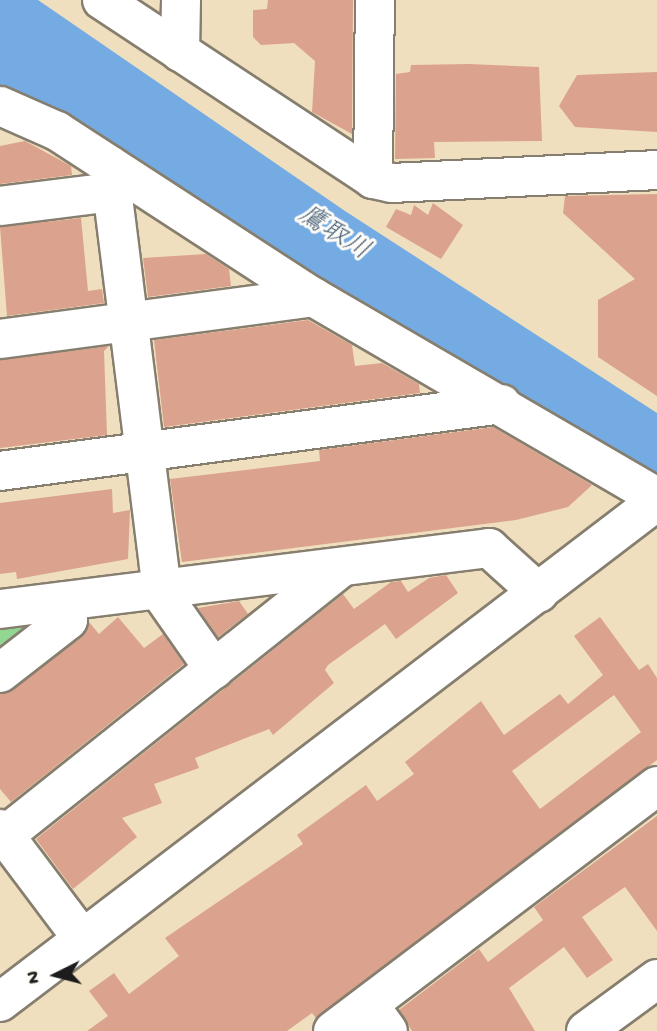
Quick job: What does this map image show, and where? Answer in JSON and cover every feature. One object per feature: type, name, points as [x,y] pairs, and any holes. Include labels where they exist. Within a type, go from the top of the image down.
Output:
[{"type":"street","points":[[102,0],[373,178],[393,183],[657,170]]},
{"type":"street","points":[[180,52],[181,0]]},
{"type":"street","points":[[373,178],[375,0]]},
{"type":"street","points":[[0,106],[57,131],[111,178],[502,404],[657,499],[539,593],[81,937],[0,1002]]},
{"type":"street","points":[[0,206],[111,178]]},
{"type":"street","points":[[111,178],[160,589],[214,669]]},
{"type":"street","points":[[0,339],[313,297]]},
{"type":"street","points":[[0,471],[145,454],[502,404]]},
{"type":"street","points":[[0,609],[339,569],[489,548],[539,593]]},
{"type":"street","points":[[81,937],[2,835],[339,569]]},
{"type":"street","points":[[0,673],[68,620],[64,601]]},
{"type":"street","points":[[334,1031],[378,1018],[657,786]]},
{"type":"street","points":[[586,1031],[657,979]]},
{"type":"green space","points":[[64,601],[0,657],[0,609]]},
{"type":"water","name":"鷹取川","points":[[0,0],[38,0],[345,211],[657,413],[657,482],[0,90]]},
{"type":"building","points":[[268,0],[353,0],[352,134],[312,112],[315,61],[294,43],[261,45],[253,37],[253,10],[267,9]]},
{"type":"building","points":[[411,65],[539,67],[542,141],[434,142],[435,158],[395,159],[396,74],[410,72]]},
{"type":"building","points":[[657,72],[657,132],[575,127],[559,106],[577,75]]},
{"type":"building","points":[[25,141],[71,166],[72,175],[0,184],[0,146]]},
{"type":"building","points":[[657,194],[657,396],[598,357],[598,300],[635,279],[563,213],[565,196]]},
{"type":"building","points":[[433,203],[463,225],[441,259],[386,227],[396,209],[411,215],[414,205],[428,215]]},
{"type":"building","points":[[81,218],[88,291],[102,289],[104,303],[7,316],[0,227]]},
{"type":"building","points":[[206,254],[229,269],[231,286],[148,297],[143,258]]},
{"type":"building","points":[[308,320],[352,345],[355,366],[382,363],[419,384],[420,393],[164,427],[154,340]]},
{"type":"building","points":[[109,346],[104,351],[107,435],[0,448],[0,360]]},
{"type":"building","points":[[493,427],[592,485],[568,507],[516,520],[182,562],[170,479],[320,461],[319,450]]},
{"type":"building","points":[[112,489],[113,513],[130,510],[128,559],[17,579],[16,572],[0,574],[0,503]]},
{"type":"building","points":[[446,575],[458,593],[396,639],[385,624],[328,665],[325,670],[334,683],[273,735],[269,729],[195,758],[199,768],[154,784],[162,803],[122,818],[137,837],[73,889],[36,839],[343,594],[354,609],[391,582],[401,581],[408,592],[429,578]]},
{"type":"building","points":[[239,601],[248,614],[218,637],[198,608]]},
{"type":"building","points":[[118,617],[144,648],[163,634],[184,664],[11,802],[0,789],[0,694],[81,637],[89,622],[99,634]]},
{"type":"building","points":[[600,617],[639,670],[648,664],[657,678],[657,760],[316,1018],[312,1013],[287,1031],[87,1031],[108,1016],[89,991],[114,973],[129,994],[179,956],[165,938],[303,844],[297,835],[366,785],[377,801],[414,774],[405,762],[481,701],[504,735],[560,694],[568,704],[603,675],[574,636]],"holes":[[[614,695],[641,732],[540,809],[512,771]]]},
{"type":"building","points":[[657,816],[657,931],[625,887],[582,917],[613,960],[587,978],[564,947],[509,988],[535,1031],[412,1031],[399,1010],[479,949],[488,962],[543,920],[534,907]]}]
